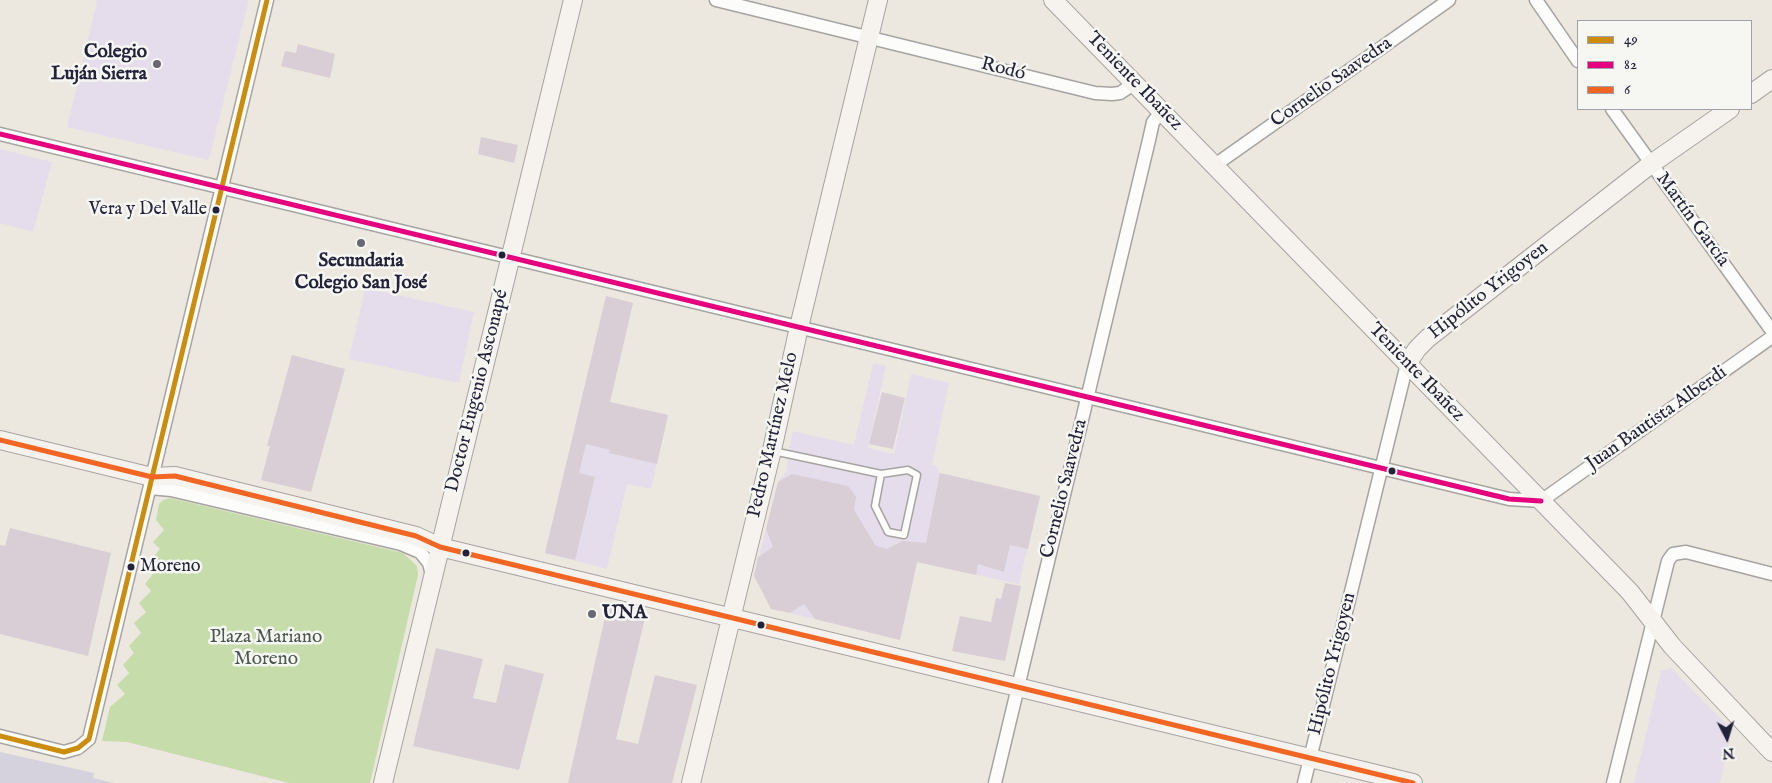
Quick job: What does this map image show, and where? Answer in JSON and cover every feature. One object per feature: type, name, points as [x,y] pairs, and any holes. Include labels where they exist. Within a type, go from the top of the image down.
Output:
[{"type":"street","points":[[0,736],[64,752],[78,748],[89,738],[267,0]]},
{"type":"street","name":"Doctor Eugenio Asconapé","points":[[383,783],[573,0]]},
{"type":"street","name":"Rodó","points":[[716,0],[1095,93],[1120,93],[1135,83]]},
{"type":"street","name":"Pedro Martínez Melo","points":[[691,783],[878,0]]},
{"type":"street","name":"Teniente Ibañez","points":[[1053,0],[1630,592],[1672,646],[1772,752]]},
{"type":"street","name":"Cornelio Saavedra","points":[[1215,165],[1448,0]]},
{"type":"street","points":[[1536,0],[1577,60]]},
{"type":"street","points":[[1752,93],[1772,79]]},
{"type":"street","name":"Martín García","points":[[1613,110],[1772,331]]},
{"type":"street","name":"Hipólito Yrigoyen","points":[[1304,783],[1407,364],[1417,349],[1428,338],[1651,164],[1729,110]]},
{"type":"street","name":"Cornelio Saavedra","points":[[995,783],[1148,140],[1153,122],[1162,111]]},
{"type":"street","points":[[0,134],[1509,499],[1541,501]]},
{"type":"street","name":"Juan Bautista Alberdi","points":[[1541,501],[1772,337]]},
{"type":"street","points":[[0,440],[151,482],[171,490],[401,544],[420,552],[429,563],[432,575]]},
{"type":"street","points":[[151,482],[175,476],[416,536],[440,547],[1413,783]]},
{"type":"street","points":[[1613,783],[1668,561],[1673,554],[1686,552],[1772,574]]},
{"type":"lane","points":[[772,450],[880,474],[908,470],[917,475],[904,536],[888,532],[875,506],[880,474]]},
{"type":"shaded area","name":"Colegio Luján Sierra","points":[[97,0],[249,0],[209,160],[67,127]]},
{"type":"shaded area","points":[[0,149],[52,162],[33,232],[0,223]]},
{"type":"shaded area","points":[[365,288],[474,312],[459,383],[349,359]]},
{"type":"shaded area","points":[[606,296],[633,303],[610,402],[668,415],[651,489],[627,484],[607,569],[545,553]]},
{"type":"shaded area","points":[[873,363],[886,366],[868,448],[894,454],[911,374],[949,383],[932,465],[936,466],[940,473],[1040,496],[1019,584],[917,562],[900,640],[790,613],[754,576],[778,482],[787,470],[793,431],[854,445]]},
{"type":"shaded area","points":[[1671,668],[1732,730],[1720,783],[1634,783],[1661,671]]},
{"type":"shaded area","points":[[0,752],[94,773],[93,778],[114,783],[0,783]]},
{"type":"green space","name":"Plaza Mariano Moreno","points":[[170,498],[403,553],[417,566],[418,575],[370,783],[289,783],[127,742],[102,741],[110,707],[125,694],[117,685],[129,673],[123,665],[134,653],[129,646],[141,633],[134,623],[146,612],[139,603],[151,591],[145,584],[156,570],[149,562],[160,549],[153,542],[164,530],[156,520],[159,504],[163,500]]},
{"type":"building","points":[[298,44],[335,54],[330,78],[281,66],[285,51],[296,53]]},
{"type":"building","points":[[481,137],[518,145],[514,163],[478,154]]},
{"type":"building","points":[[606,296],[633,303],[610,402],[668,415],[657,464],[609,453],[610,450],[586,444],[579,473],[595,477],[575,560],[545,553]]},
{"type":"building","points":[[292,355],[345,369],[311,492],[261,480],[270,446],[267,446]]},
{"type":"building","points":[[882,392],[905,398],[893,449],[869,444]]},
{"type":"building","points":[[940,473],[1040,496],[1028,549],[1010,545],[1004,572],[978,564],[976,575],[917,562],[900,640],[815,619],[804,604],[790,613],[771,609],[754,576],[758,557],[773,547],[766,529],[778,482],[792,474],[848,486],[856,497],[854,510],[876,546],[887,549],[902,541],[926,543]]},
{"type":"building","points":[[10,528],[111,553],[88,656],[0,634],[0,545],[5,546]]},
{"type":"building","points":[[1005,583],[1021,586],[1005,661],[952,651],[960,616],[991,622],[996,598],[1001,599]]},
{"type":"building","points":[[608,604],[646,614],[616,739],[638,744],[655,675],[697,685],[672,783],[568,783]]},
{"type":"building","points":[[436,648],[483,659],[473,698],[496,703],[505,664],[544,674],[519,770],[413,746]]},
{"type":"transit line","name":"49","points":[[0,736],[64,752],[78,748],[89,739],[267,0]]},
{"type":"transit line","name":"82","points":[[0,134],[1509,499],[1541,501]]},
{"type":"transit line","name":"6","points":[[0,440],[152,477],[175,476],[416,536],[440,547],[1413,783]]},
{"type":"place","name":"Colegio Luján Sierra","points":[[157,64]]},
{"type":"place","name":"Vera y Del Valle","points":[[216,210]]},
{"type":"place","name":"Secundaria Colegio San José","points":[[361,243]]},
{"type":"place","name":"Moreno","points":[[131,567]]},
{"type":"place","name":"UNA","points":[[592,614]]}]
